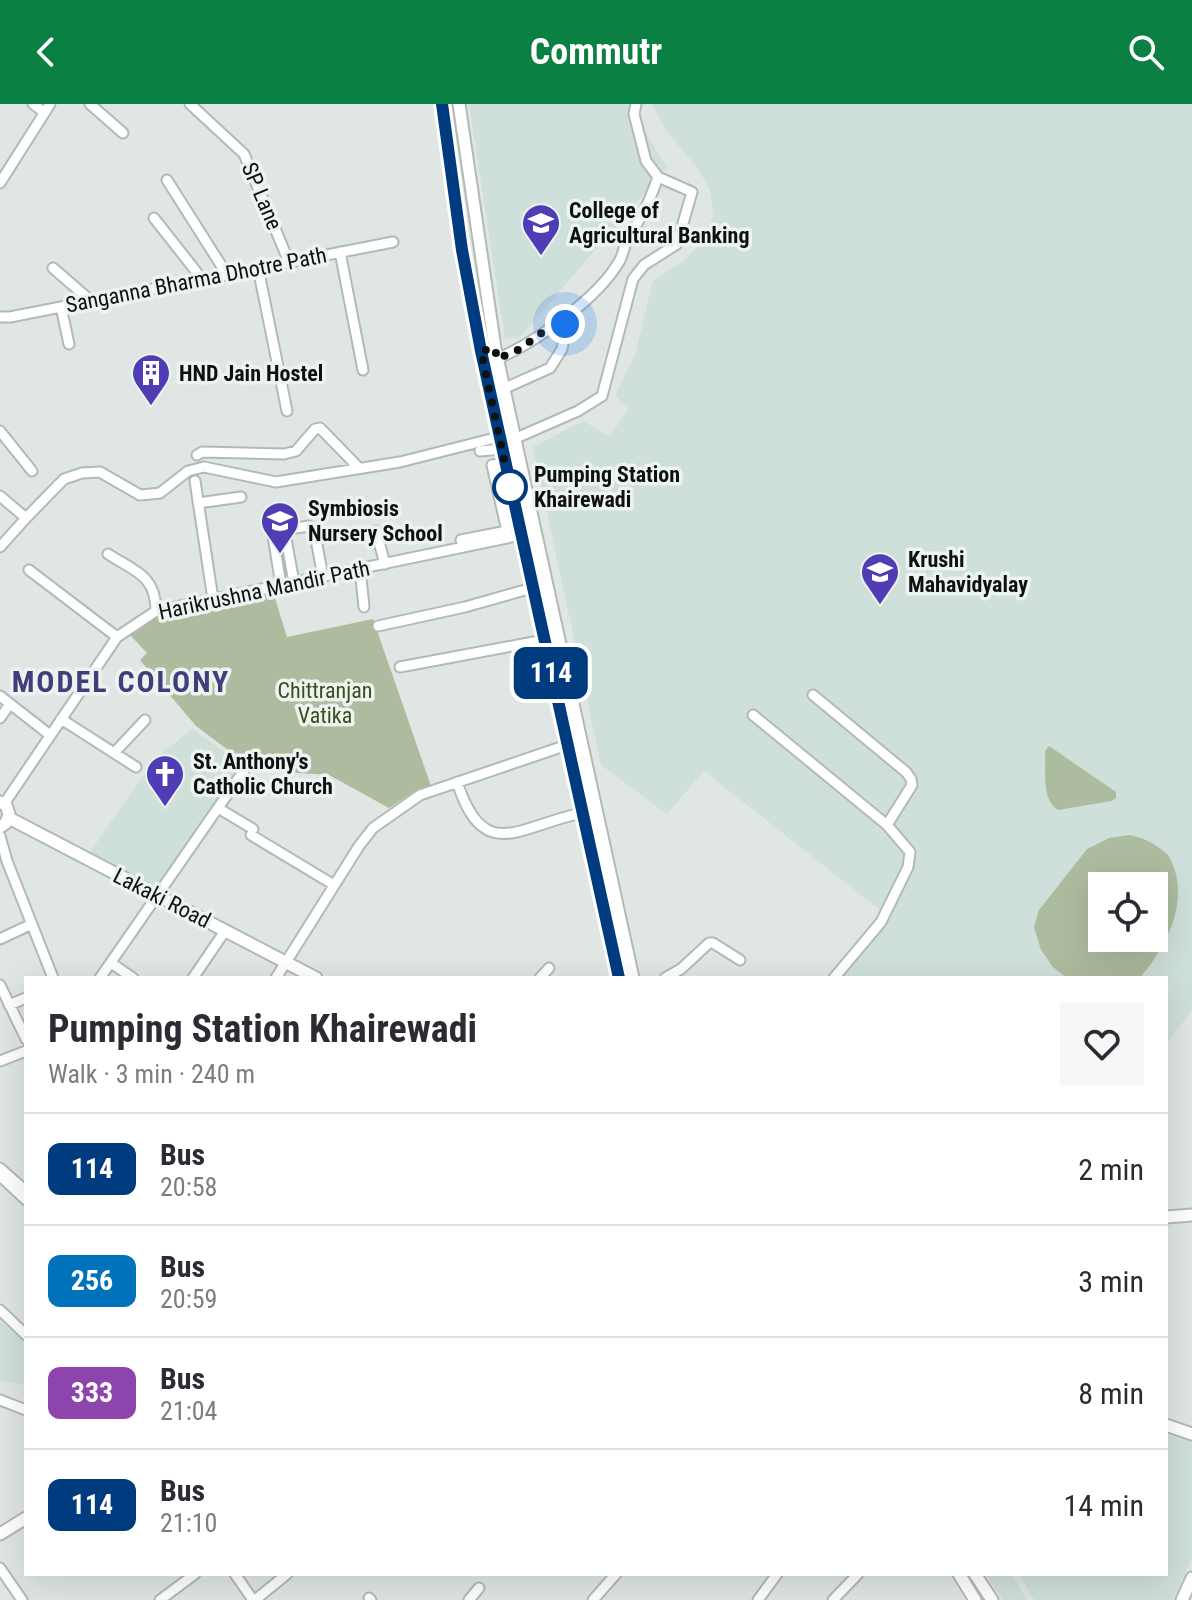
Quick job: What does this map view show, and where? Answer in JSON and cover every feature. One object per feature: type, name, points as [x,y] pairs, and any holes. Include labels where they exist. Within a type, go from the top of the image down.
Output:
[{"type":"main road","points":[[442,104],[481,351],[619,976]]},
{"type":"main road","points":[[459,104],[496,354],[633,976]]},
{"type":"main road","points":[[481,351],[496,354]]},
{"type":"main road","points":[[2,803],[9,811],[4,822]]},
{"type":"main road","name":"Lakaki Road","points":[[4,822],[312,976]]},
{"type":"main road","points":[[1168,1217],[1192,1215]]},
{"type":"main road","points":[[1168,1426],[1192,1434]]},
{"type":"main road","points":[[0,1534],[24,1519]]},
{"type":"main road","points":[[960,1576],[975,1600]]},
{"type":"main road","points":[[976,1576],[992,1600]]},
{"type":"main road","points":[[1182,1600],[1192,1578]]},
{"type":"street","points":[[0,183],[47,108],[33,104]]},
{"type":"street","points":[[90,104],[123,133]]},
{"type":"street","name":"SP Lane","points":[[190,104],[244,154],[289,262]]},
{"type":"street","points":[[514,439],[578,411],[602,396],[633,279],[644,265],[677,244],[692,192],[658,177],[646,161],[634,114],[636,104]]},
{"type":"street","points":[[496,354],[520,349],[597,291],[620,259],[626,240],[647,210],[658,177]]},
{"type":"street","points":[[167,180],[226,273]]},
{"type":"street","points":[[154,218],[202,279]]},
{"type":"street","name":"Sanganna Bharma Dhotre Path","points":[[0,317],[393,242]]},
{"type":"street","points":[[340,252],[363,370]]},
{"type":"street","points":[[53,268],[91,301]]},
{"type":"street","points":[[258,268],[287,411]]},
{"type":"street","points":[[61,307],[69,344]]},
{"type":"street","points":[[503,389],[550,368],[562,349],[568,313]]},
{"type":"street","points":[[197,455],[202,452],[284,454],[296,451],[315,429],[320,428],[359,468]]},
{"type":"street","points":[[0,431],[32,471]]},
{"type":"street","points":[[480,451],[501,443]]},
{"type":"street","points":[[0,547],[64,479],[82,473],[100,472],[140,495],[160,493],[188,471],[204,467],[276,482],[501,443]]},
{"type":"street","points":[[464,547],[461,540],[507,531],[492,465],[505,463]]},
{"type":"street","points":[[195,481],[213,599]]},
{"type":"street","points":[[0,496],[26,518]]},
{"type":"street","points":[[198,505],[241,497]]},
{"type":"street","points":[[271,524],[281,585]]},
{"type":"street","points":[[294,582],[285,534],[289,529],[309,526],[314,529],[323,577]]},
{"type":"street","points":[[376,531],[385,564]]},
{"type":"street","name":"Harikrushna Mandir Path","points":[[2,803],[117,637],[156,611],[521,535]]},
{"type":"street","points":[[108,554],[148,580],[156,594],[156,611]]},
{"type":"street","points":[[360,569],[364,607]]},
{"type":"street","points":[[29,570],[117,637]]},
{"type":"street","points":[[378,626],[532,588]]},
{"type":"street","points":[[400,667],[544,640]]},
{"type":"street","points":[[813,695],[911,779],[910,790],[887,825]]},
{"type":"street","points":[[0,696],[50,735]]},
{"type":"street","points":[[0,718],[10,704]]},
{"type":"street","points":[[753,715],[887,825],[910,852],[908,867],[881,922],[836,976]]},
{"type":"street","points":[[61,719],[136,767]]},
{"type":"street","points":[[114,753],[145,720]]},
{"type":"street","points":[[277,976],[373,828],[420,795],[567,745]]},
{"type":"street","points":[[101,976],[245,769]]},
{"type":"street","points":[[457,782],[467,810],[481,829],[495,835],[582,813]]},
{"type":"street","points":[[218,808],[334,885]]},
{"type":"street","points":[[0,836],[4,863],[52,976]]},
{"type":"street","points":[[0,939],[32,924]]},
{"type":"street","points":[[194,976],[225,931]]},
{"type":"street","points":[[669,976],[681,969],[709,943],[740,960]]},
{"type":"street","points":[[111,963],[130,976]]},
{"type":"street","points":[[542,976],[549,968]]},
{"type":"street","points":[[0,985],[24,1035]]},
{"type":"street","points":[[9,1005],[24,999]]},
{"type":"street","points":[[0,1061],[24,1052]]},
{"type":"street","points":[[0,1168],[24,1189]]},
{"type":"street","points":[[0,1176],[24,1198]]},
{"type":"street","points":[[0,1310],[24,1333]]},
{"type":"street","points":[[0,1400],[24,1409]]},
{"type":"street","points":[[0,1568],[22,1600]]},
{"type":"street","points":[[160,1600],[192,1576]]},
{"type":"street","points":[[236,1576],[254,1600],[284,1576]]},
{"type":"street","points":[[593,1600],[614,1576]]},
{"type":"street","points":[[758,1600],[776,1576]]},
{"type":"street","points":[[833,1600],[856,1576]]},
{"type":"street","points":[[469,1600],[479,1588]]},
{"type":"shaded area","name":"College of Agricultural Banking","points":[[469,104],[628,104],[667,167],[520,337],[505,339]]},
{"type":"shaded area","name":"Krushi Mahavidyalay","points":[[652,104],[1192,104],[1192,1010],[1168,1042],[1168,976],[845,976],[890,918],[704,771],[667,814],[601,765],[533,447],[583,421],[610,436],[629,408],[615,396],[635,355],[653,281],[685,260],[702,241],[713,216],[710,189],[696,166],[668,133]]},
{"type":"shaded area","name":"St. Anthony's Catholic Church","points":[[192,729],[242,764],[156,888],[90,852],[155,759]]},
{"type":"shaded area","points":[[0,1321],[24,1342],[24,1385],[0,1381]]},
{"type":"shaded area","points":[[1168,1434],[1192,1441],[1192,1558],[1173,1600],[1034,1600],[1020,1576],[1168,1576]]},
{"type":"shaded area","points":[[986,1576],[1013,1576],[1027,1600],[1003,1600]]},
{"type":"green space","name":"Chittranjan Vatika","points":[[273,592],[287,637],[373,619],[431,786],[418,789],[389,808],[329,775],[285,772],[248,765],[196,726],[140,660],[147,653],[129,634],[157,616]]},
{"type":"green space","points":[[1049,746],[1116,792],[1116,798],[1058,810],[1047,792],[1045,751]]},
{"type":"green space","points":[[1129,835],[1150,842],[1168,855],[1175,870],[1177,903],[1168,935],[1168,872],[1088,872],[1088,952],[1159,952],[1142,976],[1064,976],[1053,967],[1041,950],[1034,927],[1039,910],[1087,849],[1109,838]]},
{"type":"bus line","name":"114","points":[[442,104],[462,250],[481,351],[619,976]]},
{"type":"place","name":"College of Agricultural Banking","points":[[541,257]]},
{"type":"place","name":"HND Jain Hostel","points":[[151,407]]},
{"type":"place","name":"Pumping Station Khairewadi","points":[[510,487]]},
{"type":"place","name":"Symbiosis Nursery School","points":[[280,555]]},
{"type":"place","name":"Krushi Mahavidyalay","points":[[880,606]]},
{"type":"place","name":"St. Anthony's Catholic Church","points":[[165,808]]},
{"type":"district","name":"MODEL COLONY","points":[[121,681]]},
{"type":"route","points":[[510,487],[481,351],[495,348],[497,359],[520,349],[568,313],[565,324]]}]
